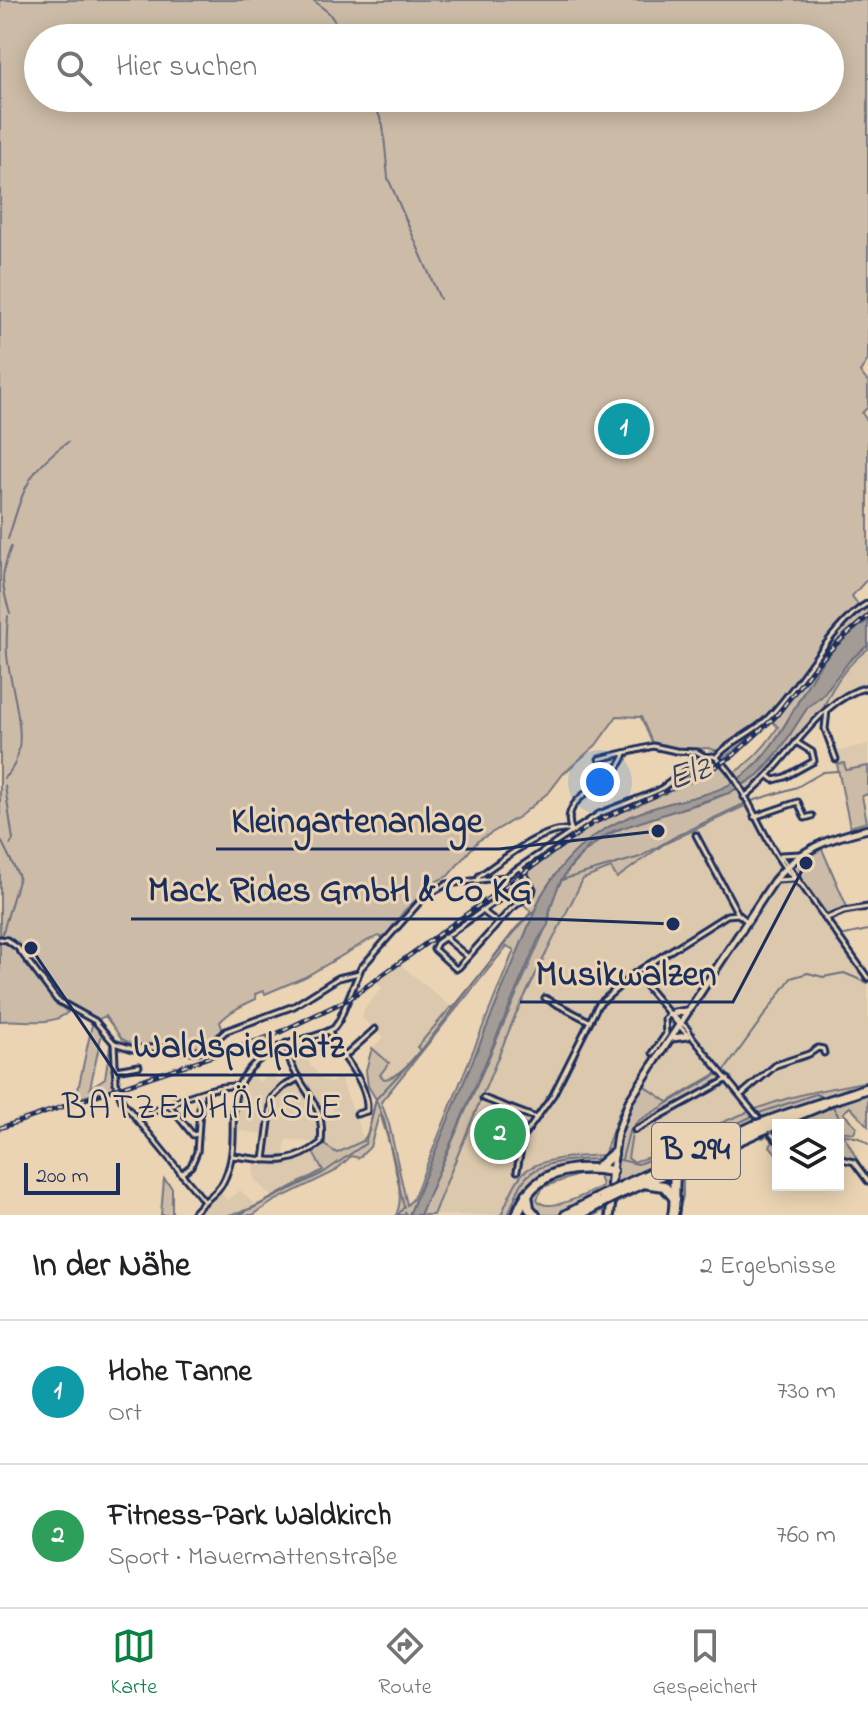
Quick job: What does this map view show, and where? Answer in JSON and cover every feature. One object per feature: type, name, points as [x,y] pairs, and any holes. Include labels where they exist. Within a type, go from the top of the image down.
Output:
[{"type":"highway","name":"B 294","points":[[579,1215],[623,1189],[761,1125],[816,1103],[829,1102],[868,1088]]},
{"type":"highway","name":"B 294","points":[[623,1189],[642,1183],[761,1125]]},
{"type":"highway","points":[[599,1167],[613,1154]]},
{"type":"highway","points":[[673,1215],[674,1174],[679,1165]]},
{"type":"highway","points":[[517,1215],[527,1192],[553,1174],[599,1167],[612,1169]]},
{"type":"highway","points":[[642,1183],[664,1186],[675,1199]]},
{"type":"highway","points":[[527,1192],[528,1205],[535,1215]]},
{"type":"highway","name":"B 294","points":[[566,1215],[605,1202]]},
{"type":"main road","points":[[611,1185],[612,1169]]},
{"type":"main road","points":[[605,1202],[610,1215]]},
{"type":"street","points":[[192,1215],[222,1184],[231,1156],[237,1087],[245,1072],[266,1054],[286,1043],[329,1031],[339,1021],[359,973],[407,914],[431,892],[447,884],[502,878],[599,814],[658,791],[705,757],[718,755],[752,732],[777,709],[844,623],[868,603]]},
{"type":"street","points":[[743,795],[769,776],[827,710],[850,692],[868,687]]},
{"type":"street","points":[[827,710],[825,729],[836,759]]},
{"type":"street","points":[[769,776],[774,780],[785,777],[814,761],[812,752],[796,742]]},
{"type":"street","points":[[599,759],[653,746],[697,752],[705,757]]},
{"type":"street","points":[[572,831],[568,814],[587,792],[619,768],[625,753]]},
{"type":"street","points":[[718,755],[732,773],[775,850],[867,971],[868,978]]},
{"type":"street","points":[[754,817],[798,802],[805,818],[812,816]]},
{"type":"street","points":[[478,881],[479,876],[529,843],[561,829],[572,831]]},
{"type":"street","points":[[612,1169],[620,1123],[629,1101],[774,881],[801,854],[825,841],[868,829]]},
{"type":"street","points":[[696,835],[738,914],[747,921]]},
{"type":"street","points":[[775,850],[800,884]]},
{"type":"street","points":[[781,856],[801,854]]},
{"type":"street","points":[[521,867],[533,889],[532,893],[511,909],[456,969],[434,949],[434,945],[444,937],[527,879]]},
{"type":"street","points":[[774,881],[794,879]]},
{"type":"street","points":[[825,919],[844,911],[868,907]]},
{"type":"street","points":[[481,910],[497,923]]},
{"type":"street","points":[[517,1171],[521,1142],[553,1095],[598,1005],[635,973],[727,915],[738,914]]},
{"type":"street","points":[[444,937],[468,957]]},
{"type":"street","points":[[1,939],[18,948],[53,996],[95,1021],[114,1043],[133,1049],[166,1047],[199,1051],[226,1031],[294,1006],[338,978],[359,973]]},
{"type":"street","points":[[635,973],[721,1070],[772,1135]]},
{"type":"street","points":[[545,998],[589,1021]]},
{"type":"street","points":[[653,1053],[666,1034],[665,1019],[672,1013],[688,1011]]},
{"type":"street","points":[[344,1056],[375,1029]]},
{"type":"street","points":[[329,1031],[367,1105],[367,1111],[357,1114]]},
{"type":"street","points":[[671,1038],[690,1036]]},
{"type":"street","points":[[114,1043],[119,1097],[204,1201]]},
{"type":"street","points":[[231,1156],[283,1162],[300,1158],[321,1143],[323,1126],[320,1111],[290,1061],[286,1043]]},
{"type":"street","points":[[741,1094],[776,1065],[818,1048],[823,1049],[824,1053]]},
{"type":"street","points":[[115,1070],[139,1066]]},
{"type":"street","points":[[635,1130],[711,1086],[718,1086],[726,1077]]},
{"type":"street","points":[[264,1160],[272,1098],[299,1078]]},
{"type":"street","points":[[138,1121],[147,1113],[201,1094],[231,1084],[237,1087]]},
{"type":"street","points":[[181,1174],[195,1159],[201,1094]]},
{"type":"street","points":[[483,1098],[536,1118]]},
{"type":"street","points":[[169,1105],[193,1135],[197,1134]]},
{"type":"street","points":[[844,1160],[854,1162],[868,1181]]},
{"type":"shaded area","points":[[0,0],[868,0],[868,360],[860,372],[868,382],[868,407],[862,413],[868,422],[868,578],[852,596],[860,607],[868,603],[868,614],[818,658],[765,721],[721,752],[708,748],[674,750],[653,745],[641,717],[617,716],[596,745],[563,774],[550,791],[520,816],[478,841],[448,876],[437,881],[404,911],[384,938],[379,936],[369,940],[305,977],[265,994],[263,991],[255,994],[256,999],[232,1011],[220,1022],[223,1031],[208,1045],[191,1050],[167,1044],[134,1045],[122,1039],[105,1016],[96,1021],[103,1028],[90,1088],[105,1078],[111,1040],[114,1043],[117,1087],[76,1099],[93,1020],[54,995],[39,971],[17,948],[56,999],[54,1002],[68,1012],[53,1020],[0,1021]]},
{"type":"shaded area","points":[[868,614],[868,618],[823,658],[771,725],[739,753],[685,784],[593,824],[400,964],[451,1007],[418,1047],[420,1050],[393,1078],[384,1079],[379,1075],[389,1063],[372,1048],[384,1037],[362,1018],[364,1009],[382,988],[376,982],[322,1015],[274,1036],[0,1131],[0,1124],[273,1034],[349,997],[568,837],[615,810],[684,782],[722,761],[755,735],[752,732],[777,709],[818,657]]},
{"type":"shaded area","points":[[868,618],[823,662],[772,745],[749,771],[720,789],[650,809],[612,825],[580,847],[553,877],[541,896],[409,1215],[396,1215],[400,1193],[396,1166],[379,1115],[370,1147],[359,1158],[351,1156],[334,1172],[274,1201],[253,1215],[229,1215],[253,1208],[323,1170],[312,1151],[321,1143],[337,1153],[363,1141],[369,1131],[376,1099],[368,1086],[366,1070],[372,1048],[389,1063],[380,1075],[384,1079],[399,1072],[413,1059],[420,1050],[417,1047],[531,912],[522,902],[534,893],[535,888],[526,872],[578,834],[612,815],[725,763],[735,772],[741,768],[769,740],[778,727],[773,722],[806,680],[829,654]],"holes":[[[507,946],[514,950],[413,1199],[407,1205],[381,1102]]]},
{"type":"shaded area","points":[[868,620],[868,645],[850,660],[822,696],[808,707],[779,751],[758,775],[729,793],[613,831],[589,846],[569,868],[559,884],[548,925],[538,940],[420,1215],[409,1215],[541,896],[553,877],[580,847],[612,825],[649,809],[719,789],[748,772],[781,732],[821,664]]},
{"type":"shaded area","points":[[868,645],[868,649],[837,682],[824,706],[827,710],[796,742],[774,771],[742,797],[745,806],[664,844],[617,878],[611,868],[583,879],[515,1016],[433,1215],[420,1215],[549,920],[558,888],[571,867],[597,842],[619,829],[713,799],[758,775],[778,753],[807,708],[825,693],[844,666]]},
{"type":"shaded area","points":[[868,649],[868,687],[850,692],[827,710],[823,707],[833,686],[858,656]]},
{"type":"shaded area","points":[[755,734],[711,766],[678,784],[701,767],[699,764],[705,760],[717,760],[721,753]]},
{"type":"shaded area","points":[[868,744],[868,766],[845,770],[844,763],[838,764],[835,752]]},
{"type":"shaded area","points":[[844,763],[846,770],[868,766],[868,794],[862,796],[867,822],[850,827],[837,764]]},
{"type":"shaded area","points":[[741,796],[749,800],[775,846],[798,865],[811,893],[840,937],[868,971],[868,1081],[837,1088],[826,1087],[785,1099],[633,1162],[628,1158],[627,1151],[633,1128],[722,1079],[717,1073],[668,1102],[637,1081],[620,1110],[604,1155],[560,1158],[520,1176],[501,1215],[433,1215],[515,1016],[583,879],[611,868],[618,878],[664,844],[745,807]]},
{"type":"shaded area","points":[[822,849],[847,907],[825,914],[807,889],[799,868],[800,861]]},
{"type":"shaded area","points":[[308,1052],[310,1065],[324,1081],[326,1079],[330,1083],[340,1077],[364,1140],[337,1153],[321,1143],[286,1139],[283,1163],[303,1158],[312,1151],[324,1170],[271,1196],[254,1179],[253,1161],[265,1162],[269,1135],[236,1130],[237,1087],[247,1071],[260,1082],[270,1073],[283,1087],[298,1079],[290,1061]],"holes":[[[330,1103],[334,1113],[324,1116],[326,1134],[322,1132],[317,1107]]]},
{"type":"shaded area","points":[[717,1073],[723,1079],[633,1128],[628,1158],[633,1162],[771,1104],[809,1093],[868,1081],[868,1084],[732,1131],[602,1190],[602,1208],[772,1129],[772,1141],[767,1135],[763,1138],[759,1136],[683,1173],[683,1196],[678,1215],[668,1215],[670,1199],[659,1189],[652,1188],[617,1203],[614,1215],[604,1215],[604,1210],[595,1215],[501,1215],[516,1183],[529,1168],[561,1158],[604,1155],[620,1110],[637,1081],[668,1102]],"holes":[[[578,1175],[599,1175],[602,1186],[556,1204],[548,1205],[537,1199],[543,1187]]]},
{"type":"shaded area","points":[[868,1094],[868,1126],[850,1107],[843,1113],[857,1127],[854,1133],[844,1132],[844,1119],[798,1119]]},
{"type":"shaded area","points":[[844,1137],[859,1163],[844,1160]]},
{"type":"shaded area","points":[[164,1179],[172,1188],[172,1215],[161,1215]]},
{"type":"shaded area","points":[[240,1190],[256,1206],[229,1215],[195,1215],[220,1191],[227,1200]]},
{"type":"waterway","points":[[313,0],[336,24]]},
{"type":"waterway","points":[[378,112],[383,125],[388,178],[440,299]]},
{"type":"waterway","points":[[8,539],[22,496],[34,473],[68,442]]},
{"type":"waterway","points":[[10,613],[3,580],[11,547]]},
{"type":"waterway","points":[[4,778],[13,766],[20,736],[7,655],[8,616]]},
{"type":"waterway","points":[[752,801],[797,787],[823,772],[838,771]]},
{"type":"waterway","points":[[5,786],[13,840],[10,845]]},
{"type":"waterway","points":[[561,880],[640,857],[744,804]]},
{"type":"waterway","points":[[0,838],[19,877],[0,942]]},
{"type":"waterway","points":[[238,1215],[323,1173],[365,1144],[376,1099],[420,1052],[516,928],[535,910]]},
{"type":"waterway","points":[[840,936],[868,930]]},
{"type":"waterway","points":[[622,1159],[629,1132],[638,1121],[725,1070],[791,978],[808,973],[823,977],[844,973],[868,983]]},
{"type":"waterway","points":[[616,1159],[638,1164],[711,1136],[759,1113],[816,1094],[822,1097]]},
{"type":"waterway","points":[[376,1100],[384,1120],[404,1207],[398,1215]]},
{"type":"waterway","points":[[833,1107],[838,1119]]},
{"type":"waterway","points":[[844,1134],[868,1144]]},
{"type":"waterway","points":[[508,1215],[524,1180],[539,1168],[560,1162],[601,1159]]},
{"type":"railway","points":[[0,1128],[274,1035],[349,999],[593,823],[698,777],[734,755],[776,716],[836,644],[868,616]]},
{"type":"place","name":"Hohe Tanne","points":[[624,429]]},
{"type":"place","name":"Kleingartenanlage","points":[[658,831]]},
{"type":"place","name":"Musikwalzen","points":[[806,863]]},
{"type":"place","name":"Mack Rides GmbH & Co KG","points":[[673,924]]},
{"type":"place","name":"Waldspielplatz","points":[[31,948]]},
{"type":"place","name":"Fitness-Park Waldkirch","points":[[500,1134]]},
{"type":"district","name":"BATZENHÄUSLE","points":[[203,1109]]},
{"type":"water label","name":"Elz","points":[[689,775]]}]
